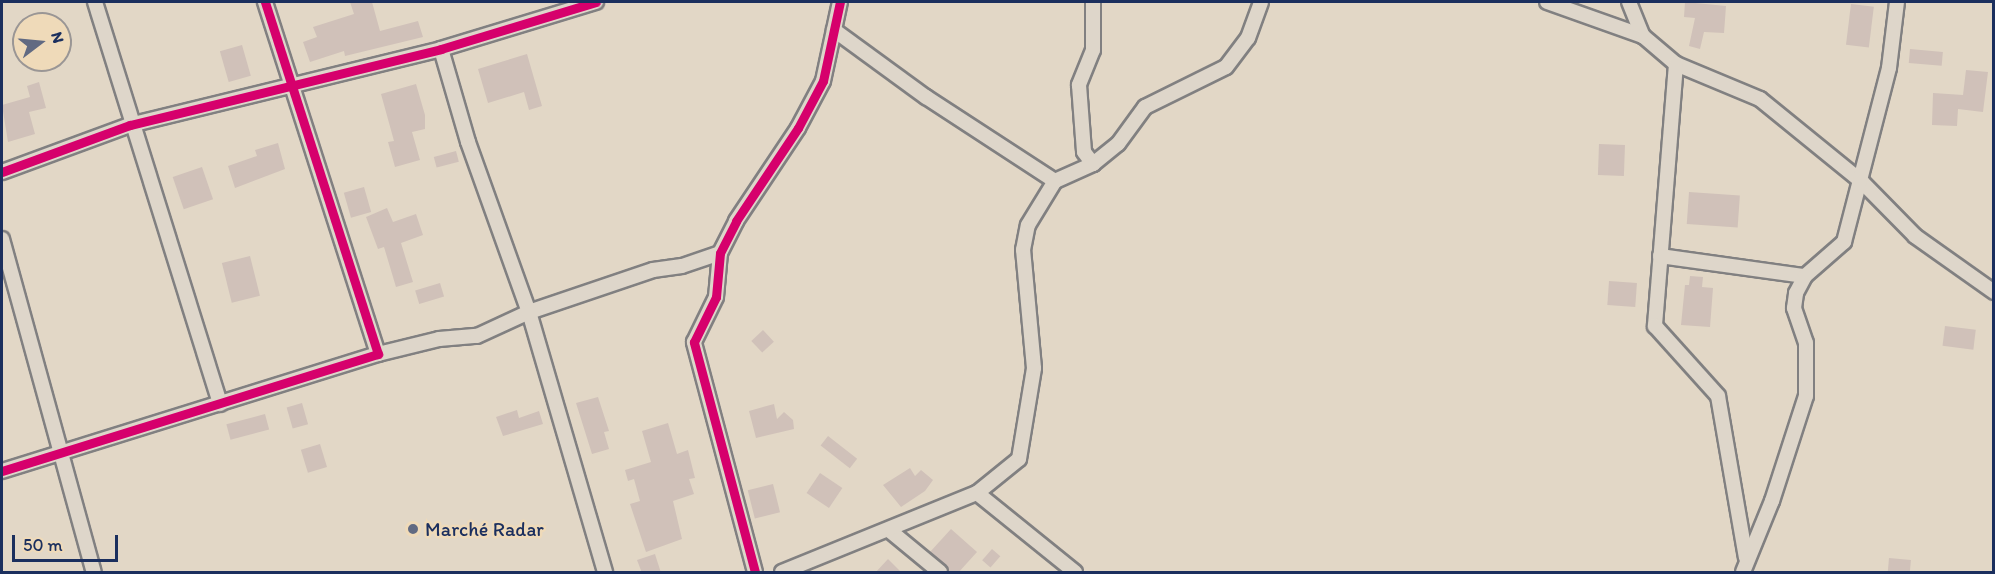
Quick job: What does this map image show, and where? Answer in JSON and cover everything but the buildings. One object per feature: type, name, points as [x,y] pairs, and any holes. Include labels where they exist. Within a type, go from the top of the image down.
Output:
[{"type":"street","points":[[94,2],[130,125],[220,404]]},
{"type":"street","points":[[265,2],[289,84],[378,354]]},
{"type":"street","points":[[2,172],[130,125],[289,84],[441,49],[596,2]]},
{"type":"street","points":[[755,573],[694,342],[716,297],[720,253],[823,81],[840,2]]},
{"type":"street","points":[[1093,2],[1093,50],[1079,85],[1084,152],[1093,164]]},
{"type":"street","points":[[782,573],[976,493],[1019,459],[1034,369],[1023,250],[1028,225],[1055,181],[1093,164],[1118,144],[1145,107],[1226,67],[1248,38],[1261,2]]},
{"type":"street","points":[[1547,2],[1643,36],[1676,64],[1760,99],[1862,182],[1915,236],[1994,292]]},
{"type":"street","points":[[1629,2],[1643,36]]},
{"type":"street","points":[[1743,573],[1746,558],[1772,501],[1806,396],[1806,343],[1794,308],[1805,276],[1844,242],[1862,182],[1889,68],[1897,2]]},
{"type":"street","points":[[834,30],[926,97],[1055,181]]},
{"type":"street","points":[[441,49],[468,142],[529,312],[605,573]]},
{"type":"street","points":[[1676,64],[1655,326],[1718,396],[1746,558]]},
{"type":"street","points":[[2,239],[94,573]]},
{"type":"street","points":[[2,471],[378,354],[439,339],[477,336],[529,312],[653,270],[682,266],[720,253]]},
{"type":"street","points":[[1660,256],[1805,276]]},
{"type":"street","points":[[976,493],[1075,573]]},
{"type":"street","points":[[889,530],[940,573]]},
{"type":"cycle path","points":[[2,471],[378,354],[265,2]]},
{"type":"cycle path","points":[[2,172],[130,125],[441,49],[596,2]]},
{"type":"cycle path","points":[[755,572],[694,342],[716,297],[720,253],[736,221],[798,128],[823,81],[840,2]]},
{"type":"place","name":"Marché Radar","points":[[413,529]]}]
